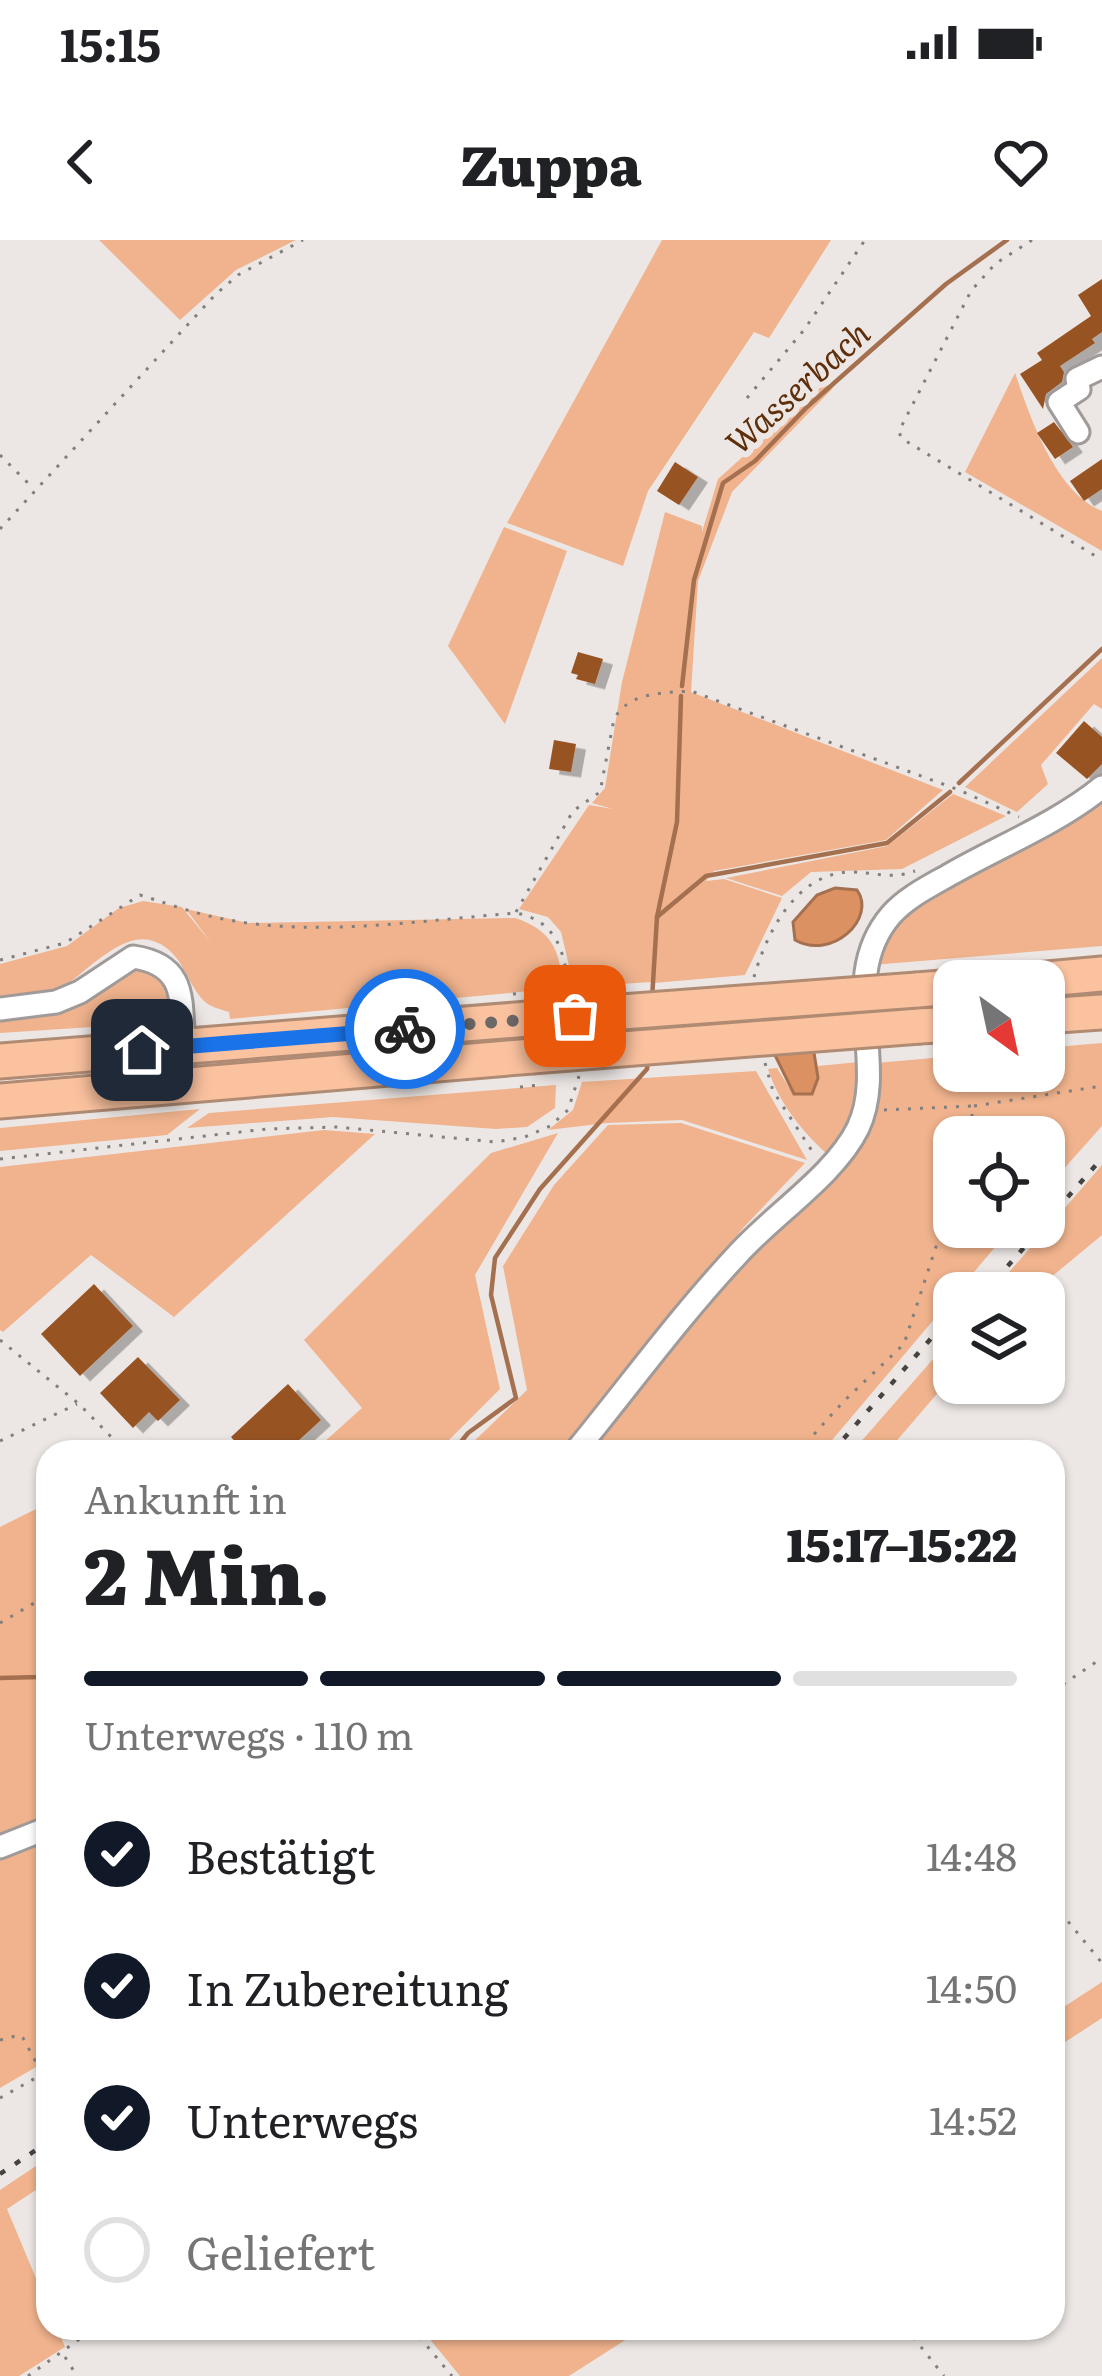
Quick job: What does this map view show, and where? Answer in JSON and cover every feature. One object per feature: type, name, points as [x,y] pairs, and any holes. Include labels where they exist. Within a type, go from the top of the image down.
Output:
[{"type":"highway","points":[[1065,977],[1102,974]]},
{"type":"highway","points":[[0,1061],[184,1048],[525,1002],[933,989]]},
{"type":"highway","points":[[1065,1015],[1102,1012]]},
{"type":"highway","points":[[0,1101],[530,1076],[933,1026]]},
{"type":"street","points":[[1078,431],[1059,402],[1079,389],[1077,379],[1102,367]]},
{"type":"street","points":[[585,1440],[737,1255],[845,1148],[864,1110],[863,998],[868,957],[881,927],[916,893],[1102,787]]},
{"type":"street","points":[[0,1010],[56,1002],[133,957],[159,961],[173,974],[179,990],[184,1048]]},
{"type":"street","points":[[0,1847],[36,1833]]},
{"type":"path","points":[[0,530],[214,295],[238,275],[303,240]]},
{"type":"path","points":[[747,398],[804,330],[866,240]]},
{"type":"path","points":[[1032,240],[995,264],[971,291],[899,430],[901,438],[1102,560]]},
{"type":"path","points":[[0,455],[34,490]]},
{"type":"path","points":[[516,913],[573,811],[600,792],[614,719],[620,709],[646,696],[691,691],[724,702],[959,790],[1010,811],[1036,828]]},
{"type":"path","points":[[753,982],[763,945],[776,921],[815,884],[850,872],[902,877],[929,866]]},
{"type":"path","points":[[0,960],[65,943],[140,895],[234,921]]},
{"type":"path","points":[[760,1047],[773,1091],[826,1169]]},
{"type":"path","points":[[864,1110],[972,1106],[1102,1085]]},
{"type":"path","points":[[972,1106],[972,1116]]},
{"type":"path","points":[[809,1440],[904,1344],[936,1248]]},
{"type":"path","points":[[0,1340],[79,1403],[114,1440]]},
{"type":"path","points":[[0,1441],[79,1403]]},
{"type":"path","points":[[0,1623],[36,1602]]},
{"type":"path","points":[[1065,1683],[1102,1658]]},
{"type":"path","points":[[1065,1918],[1102,1963]]},
{"type":"path","points":[[0,2040],[19,2035],[36,2058]]},
{"type":"path","points":[[0,2098],[36,2077]]},
{"type":"path","points":[[28,2376],[80,2340]]},
{"type":"path","points":[[422,2340],[452,2376]]},
{"type":"path","points":[[915,2340],[944,2376]]},
{"type":"path","points":[[63,2354],[77,2376]]},
{"type":"shaded area","points":[[99,240],[296,240],[236,270],[180,320]]},
{"type":"shaded area","points":[[662,240],[831,240],[769,338],[754,332],[648,491],[623,566],[507,523]]},
{"type":"shaded area","points":[[1015,373],[1058,471],[1085,501],[1102,511],[1102,551],[965,472]]},
{"type":"shaded area","points":[[825,383],[833,388],[732,492],[698,581],[691,692],[943,790],[886,840],[714,871],[706,881],[724,879],[782,898],[745,975],[654,983],[655,947],[652,982],[574,987],[561,932],[548,917],[519,909],[589,805],[613,809],[592,803],[605,788],[622,682],[665,512],[702,526],[702,532],[718,479]]},
{"type":"shaded area","points":[[504,527],[567,551],[505,724],[448,646]]},
{"type":"shaded area","points":[[1102,658],[1102,709],[1094,704],[1041,765],[1048,784],[1017,812],[965,787]]},
{"type":"shaded area","points":[[953,794],[1006,816],[902,869],[811,872],[782,896],[726,878],[887,846]]},
{"type":"shaded area","points":[[1102,795],[1102,946],[872,965],[898,913]]},
{"type":"shaded area","points":[[835,888],[857,890],[862,901],[856,924],[836,941],[823,945],[795,940],[793,922],[817,895]]},
{"type":"shaded area","points":[[143,901],[182,907],[211,943],[186,909],[248,923],[515,918],[538,929],[552,943],[563,988],[230,1019],[229,1012],[197,993],[170,950],[150,940],[137,940],[110,951],[46,998],[0,1003],[0,964],[67,946],[119,908]]},
{"type":"shaded area","points":[[138,966],[159,975],[167,998],[165,1014],[139,1024],[0,1033],[0,1018]]},
{"type":"shaded area","points":[[812,1040],[818,1078],[812,1094],[794,1094],[772,1049]]},
{"type":"shaded area","points":[[1102,1043],[1102,1126],[1065,1167],[1065,1116],[933,1116],[933,1248],[994,1248],[974,1272],[933,1272],[933,1321],[832,1440],[592,1440],[724,1278],[830,1175],[877,1063],[933,1058],[933,1092],[1065,1092],[1065,1046]]},
{"type":"shaded area","points":[[859,1062],[857,1104],[827,1154],[792,1115],[768,1069],[777,1068],[793,1094],[812,1095],[818,1066]]},
{"type":"shaded area","points":[[756,1071],[807,1160],[682,1120],[548,1130],[573,1110],[582,1082]]},
{"type":"shaded area","points":[[556,1085],[555,1108],[527,1127],[333,1117],[187,1128],[209,1113]]},
{"type":"shaded area","points":[[200,1109],[167,1135],[0,1151],[0,1128]]},
{"type":"shaded area","points":[[681,1123],[805,1163],[744,1227],[573,1440],[475,1440],[527,1390],[503,1266],[554,1185],[608,1125]]},
{"type":"shaded area","points":[[324,1130],[375,1134],[174,1317],[91,1255],[0,1330],[0,1167]]},
{"type":"shaded area","points":[[558,1133],[475,1275],[500,1389],[449,1440],[326,1440],[362,1408],[304,1340],[491,1153]]},
{"type":"shaded area","points":[[1102,1165],[1102,1235],[1057,1272],[1009,1272],[1030,1248],[1065,1248],[1065,1208]]},
{"type":"shaded area","points":[[933,1359],[933,1398],[897,1440],[862,1440]]},
{"type":"shaded area","points":[[36,1509],[36,1820],[0,1835],[0,1527]]},
{"type":"shaded area","points":[[36,1837],[36,2067],[0,2088],[0,1851]]},
{"type":"shaded area","points":[[1102,1982],[1102,2018],[1065,2042],[1065,2006]]},
{"type":"shaded area","points":[[36,2166],[36,2190],[7,2209],[36,2278],[36,2340],[62,2340],[65,2347],[19,2376],[0,2376],[0,2190]]},
{"type":"shaded area","points":[[431,2340],[625,2340],[569,2376],[460,2376]]},
{"type":"building","points":[[1102,279],[1102,332],[1092,339],[1095,343],[1060,366],[1062,382],[1046,394],[1043,409],[1020,374],[1042,360],[1037,353],[1091,316],[1078,295]]},
{"type":"building","points":[[1054,422],[1073,447],[1055,459],[1037,433]]},
{"type":"building","points":[[1102,459],[1102,489],[1084,501],[1070,481]]},
{"type":"building","points":[[675,462],[698,477],[679,505],[657,491]]},
{"type":"building","points":[[578,652],[603,659],[595,684],[571,673]]},
{"type":"building","points":[[1084,721],[1102,737],[1102,764],[1087,779],[1056,753]]},
{"type":"building","points":[[554,740],[576,744],[571,772],[549,769]]},
{"type":"building","points":[[94,1284],[133,1326],[80,1376],[41,1334]]},
{"type":"building","points":[[138,1357],[180,1400],[158,1421],[149,1412],[133,1428],[100,1393]]},
{"type":"building","points":[[288,1384],[321,1420],[299,1440],[231,1437]]},
{"type":"waterway","name":"Wasserbach","points":[[682,686],[694,580],[723,483],[755,461],[807,407],[946,284],[1007,240]]},
{"type":"waterway","points":[[959,783],[1102,649]]},
{"type":"waterway","name":"Wasserbach","points":[[652,999],[657,917],[677,822],[681,696]]},
{"type":"waterway","points":[[657,917],[706,876],[887,843],[950,792]]},
{"type":"waterway","name":"Wasserbach","points":[[462,1440],[516,1398],[491,1295],[495,1258],[540,1189],[647,1069],[648,1058]]},
{"type":"waterway","name":"Wasserbach","points":[[0,1678],[36,1677]]},
{"type":"railway","points":[[1065,1200],[1102,1158]]},
{"type":"railway","points":[[1002,1272],[1024,1248]]},
{"type":"railway","points":[[842,1440],[933,1336]]},
{"type":"railway","points":[[0,2174],[36,2150]]},
{"type":"way so far","points":[[405,1029],[575,1016]]},
{"type":"route","points":[[142,1050],[405,1029]]}]
